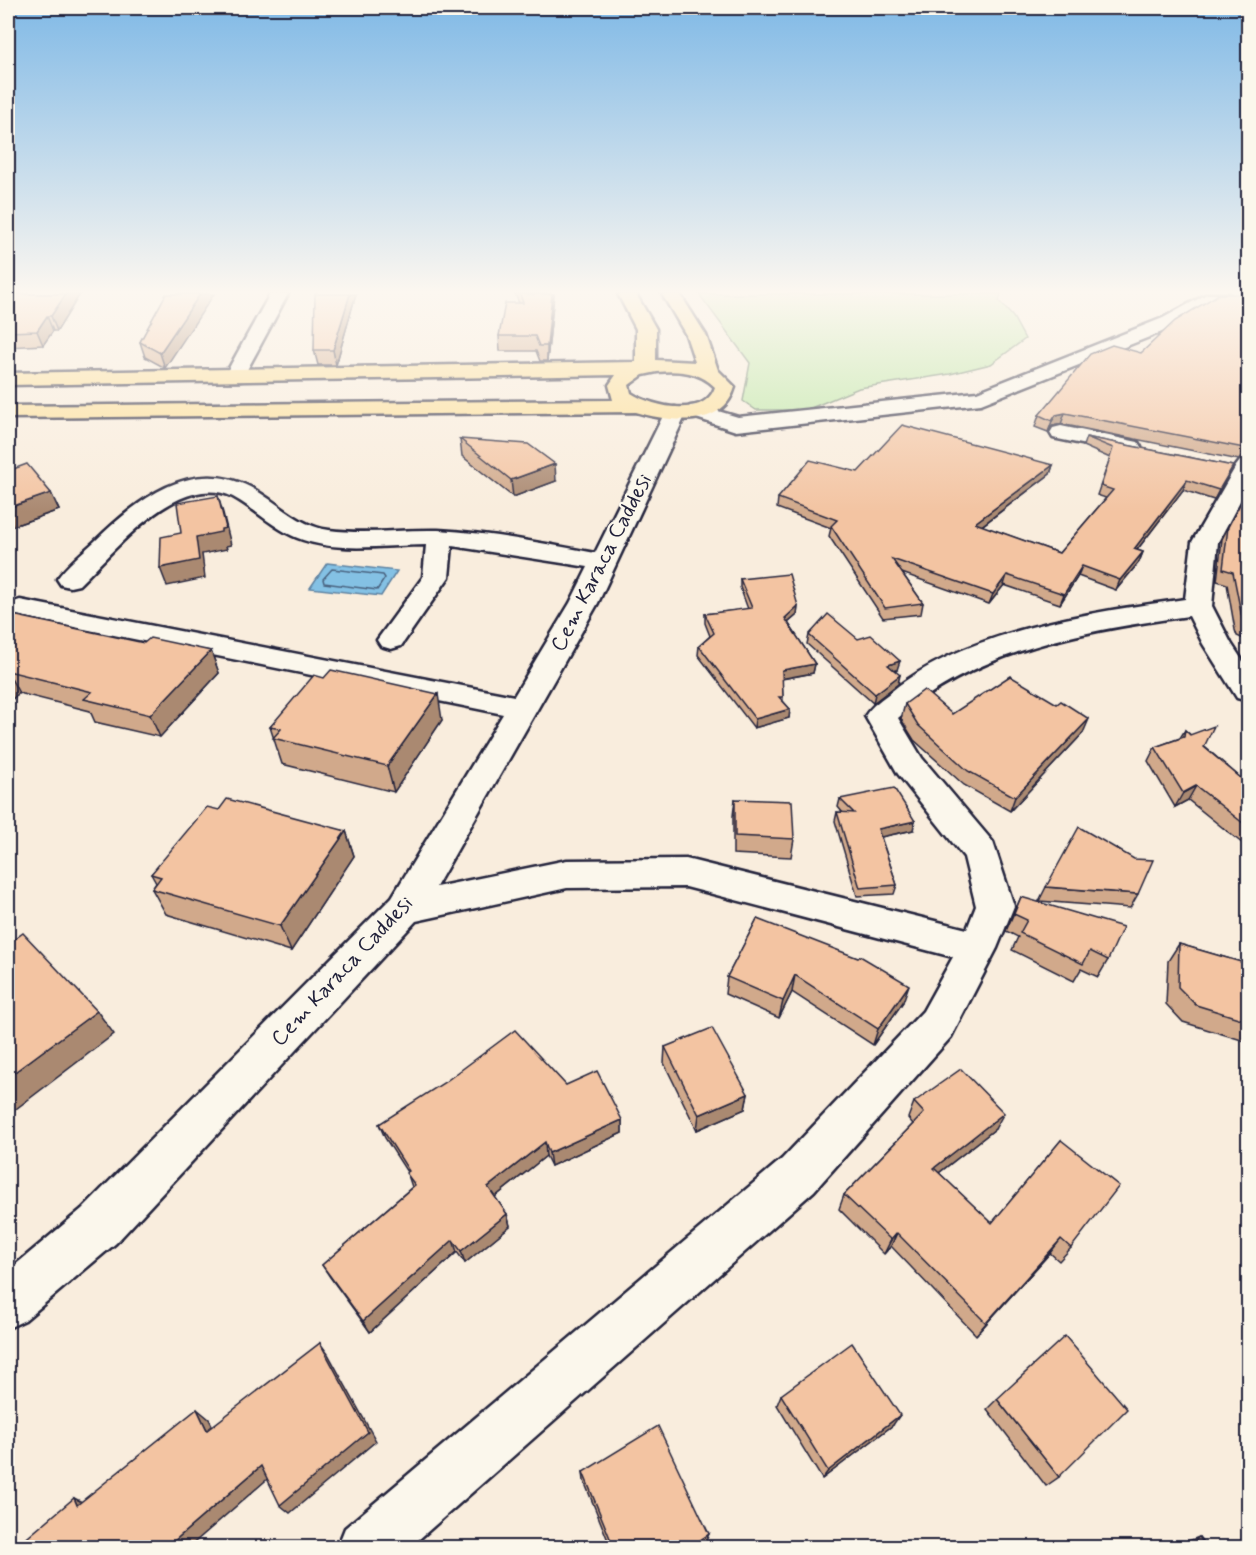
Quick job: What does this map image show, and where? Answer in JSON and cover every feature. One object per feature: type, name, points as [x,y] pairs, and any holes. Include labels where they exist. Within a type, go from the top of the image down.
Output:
[{"type":"main road","points":[[8,379],[234,377],[675,367]]},
{"type":"main road","points":[[8,412],[634,406],[653,412],[687,412],[717,403],[725,393],[722,382],[709,372],[688,367]]},
{"type":"main road","points":[[707,367],[709,372]]},
{"type":"main road","points":[[634,406],[621,396],[619,385],[628,375],[646,368]]},
{"type":"street","points":[[234,377],[240,367]]},
{"type":"street","points":[[687,412],[736,424],[981,398],[1059,367]]},
{"type":"street","name":"Cem Karaca Caddesi","points":[[8,1304],[99,1226],[405,908],[584,603],[603,562],[687,412]]},
{"type":"street","points":[[1061,433],[1154,452]]},
{"type":"street","points":[[1239,467],[1204,542],[1198,606],[1216,644],[1248,691]]},
{"type":"street","points":[[70,579],[159,499],[180,488],[204,483],[234,487],[300,530],[311,534],[330,537],[440,538],[498,543],[603,562]]},
{"type":"street","points":[[391,640],[436,577],[440,538]]},
{"type":"street","points":[[364,1548],[798,1175],[937,1024],[978,948],[995,906],[981,852],[910,766],[881,716],[900,698],[958,665],[1028,638],[1115,616],[1198,606]]},
{"type":"street","points":[[8,616],[20,608],[523,708]]},
{"type":"street","points":[[405,908],[567,874],[686,873],[978,948]]},
{"type":"green space","points":[[749,367],[980,367],[950,374],[859,388],[806,410],[756,410],[743,401]]},
{"type":"water","points":[[327,563],[397,571],[381,596],[310,588]]},
{"type":"building","points":[[1079,367],[1248,367],[1248,447],[1244,448],[1065,413],[1056,415],[1052,421],[1039,415]]},
{"type":"building","points":[[902,425],[1053,465],[975,523],[1059,553],[1113,490],[1101,486],[1113,448],[1086,437],[1233,466],[1219,490],[1187,480],[1134,549],[1143,552],[1120,580],[1082,566],[1064,594],[1007,575],[993,594],[892,559],[923,603],[885,608],[831,526],[837,520],[778,498],[810,460],[858,472]]},
{"type":"building","points":[[460,439],[528,444],[555,464],[511,480]]},
{"type":"building","points":[[27,464],[51,493],[8,508],[8,471]]},
{"type":"building","points":[[1248,489],[1248,626],[1244,624],[1242,618],[1233,572],[1223,569],[1228,527]]},
{"type":"building","points":[[218,496],[226,528],[221,529],[221,532],[196,537],[199,560],[160,568],[161,537],[181,533],[177,503]]},
{"type":"building","points":[[789,574],[798,606],[785,618],[815,664],[782,670],[783,697],[779,697],[790,709],[755,719],[699,646],[714,633],[705,614],[752,608],[740,579]]},
{"type":"building","points":[[8,614],[144,643],[150,638],[211,651],[150,715],[84,699],[92,692],[8,671]]},
{"type":"building","points":[[828,614],[858,639],[871,635],[900,661],[888,665],[900,675],[875,694],[809,635]]},
{"type":"building","points":[[331,670],[438,694],[387,766],[273,738],[281,729],[270,727],[314,675],[324,678]]},
{"type":"building","points":[[1010,676],[1057,704],[1061,701],[1089,719],[1015,797],[968,771],[918,725],[905,704],[924,690],[952,714]]},
{"type":"building","points":[[1214,726],[1204,747],[1248,784],[1248,827],[1196,786],[1183,793],[1155,747],[1184,737],[1185,730],[1190,735]]},
{"type":"building","points":[[894,788],[915,821],[878,829],[897,885],[860,888],[837,812],[854,813],[840,799]]},
{"type":"building","points":[[227,799],[346,831],[280,926],[152,889],[161,877],[151,874],[207,807],[219,810]]},
{"type":"building","points":[[735,799],[792,801],[794,839],[735,836]]},
{"type":"building","points":[[1079,827],[1134,859],[1153,860],[1138,894],[1046,887]]},
{"type":"building","points":[[1021,897],[1123,927],[1108,960],[1090,951],[1083,964],[1020,933],[1027,920],[1014,914]]},
{"type":"building","points":[[757,919],[858,958],[860,956],[909,985],[878,1029],[795,975],[783,1001],[727,977]]},
{"type":"building","points":[[23,933],[97,1011],[8,1077],[8,944]]},
{"type":"building","points":[[1179,944],[1248,964],[1248,1021],[1196,1005],[1178,987]]},
{"type":"building","points":[[712,1028],[748,1094],[699,1115],[665,1047]]},
{"type":"building","points":[[515,1030],[566,1085],[597,1071],[622,1120],[549,1153],[545,1142],[488,1187],[507,1214],[461,1251],[453,1240],[363,1321],[322,1265],[415,1185],[406,1173],[409,1171],[379,1124],[445,1082]]},
{"type":"building","points":[[961,1069],[1004,1113],[934,1168],[992,1223],[1061,1140],[1119,1186],[1071,1248],[1061,1239],[986,1323],[897,1233],[891,1240],[844,1195],[924,1113],[914,1102]]},
{"type":"building","points":[[1065,1336],[1127,1409],[1059,1477],[997,1399]]},
{"type":"building","points":[[320,1343],[368,1432],[280,1505],[261,1466],[166,1548],[15,1548],[74,1498],[77,1505],[197,1409],[207,1430]]},
{"type":"building","points":[[852,1343],[900,1415],[828,1471],[781,1395]]},
{"type":"building","points":[[658,1426],[709,1534],[688,1548],[614,1548],[583,1472]]},
{"type":"building","points":[[1199,1537],[1207,1548],[1188,1548]]}]
